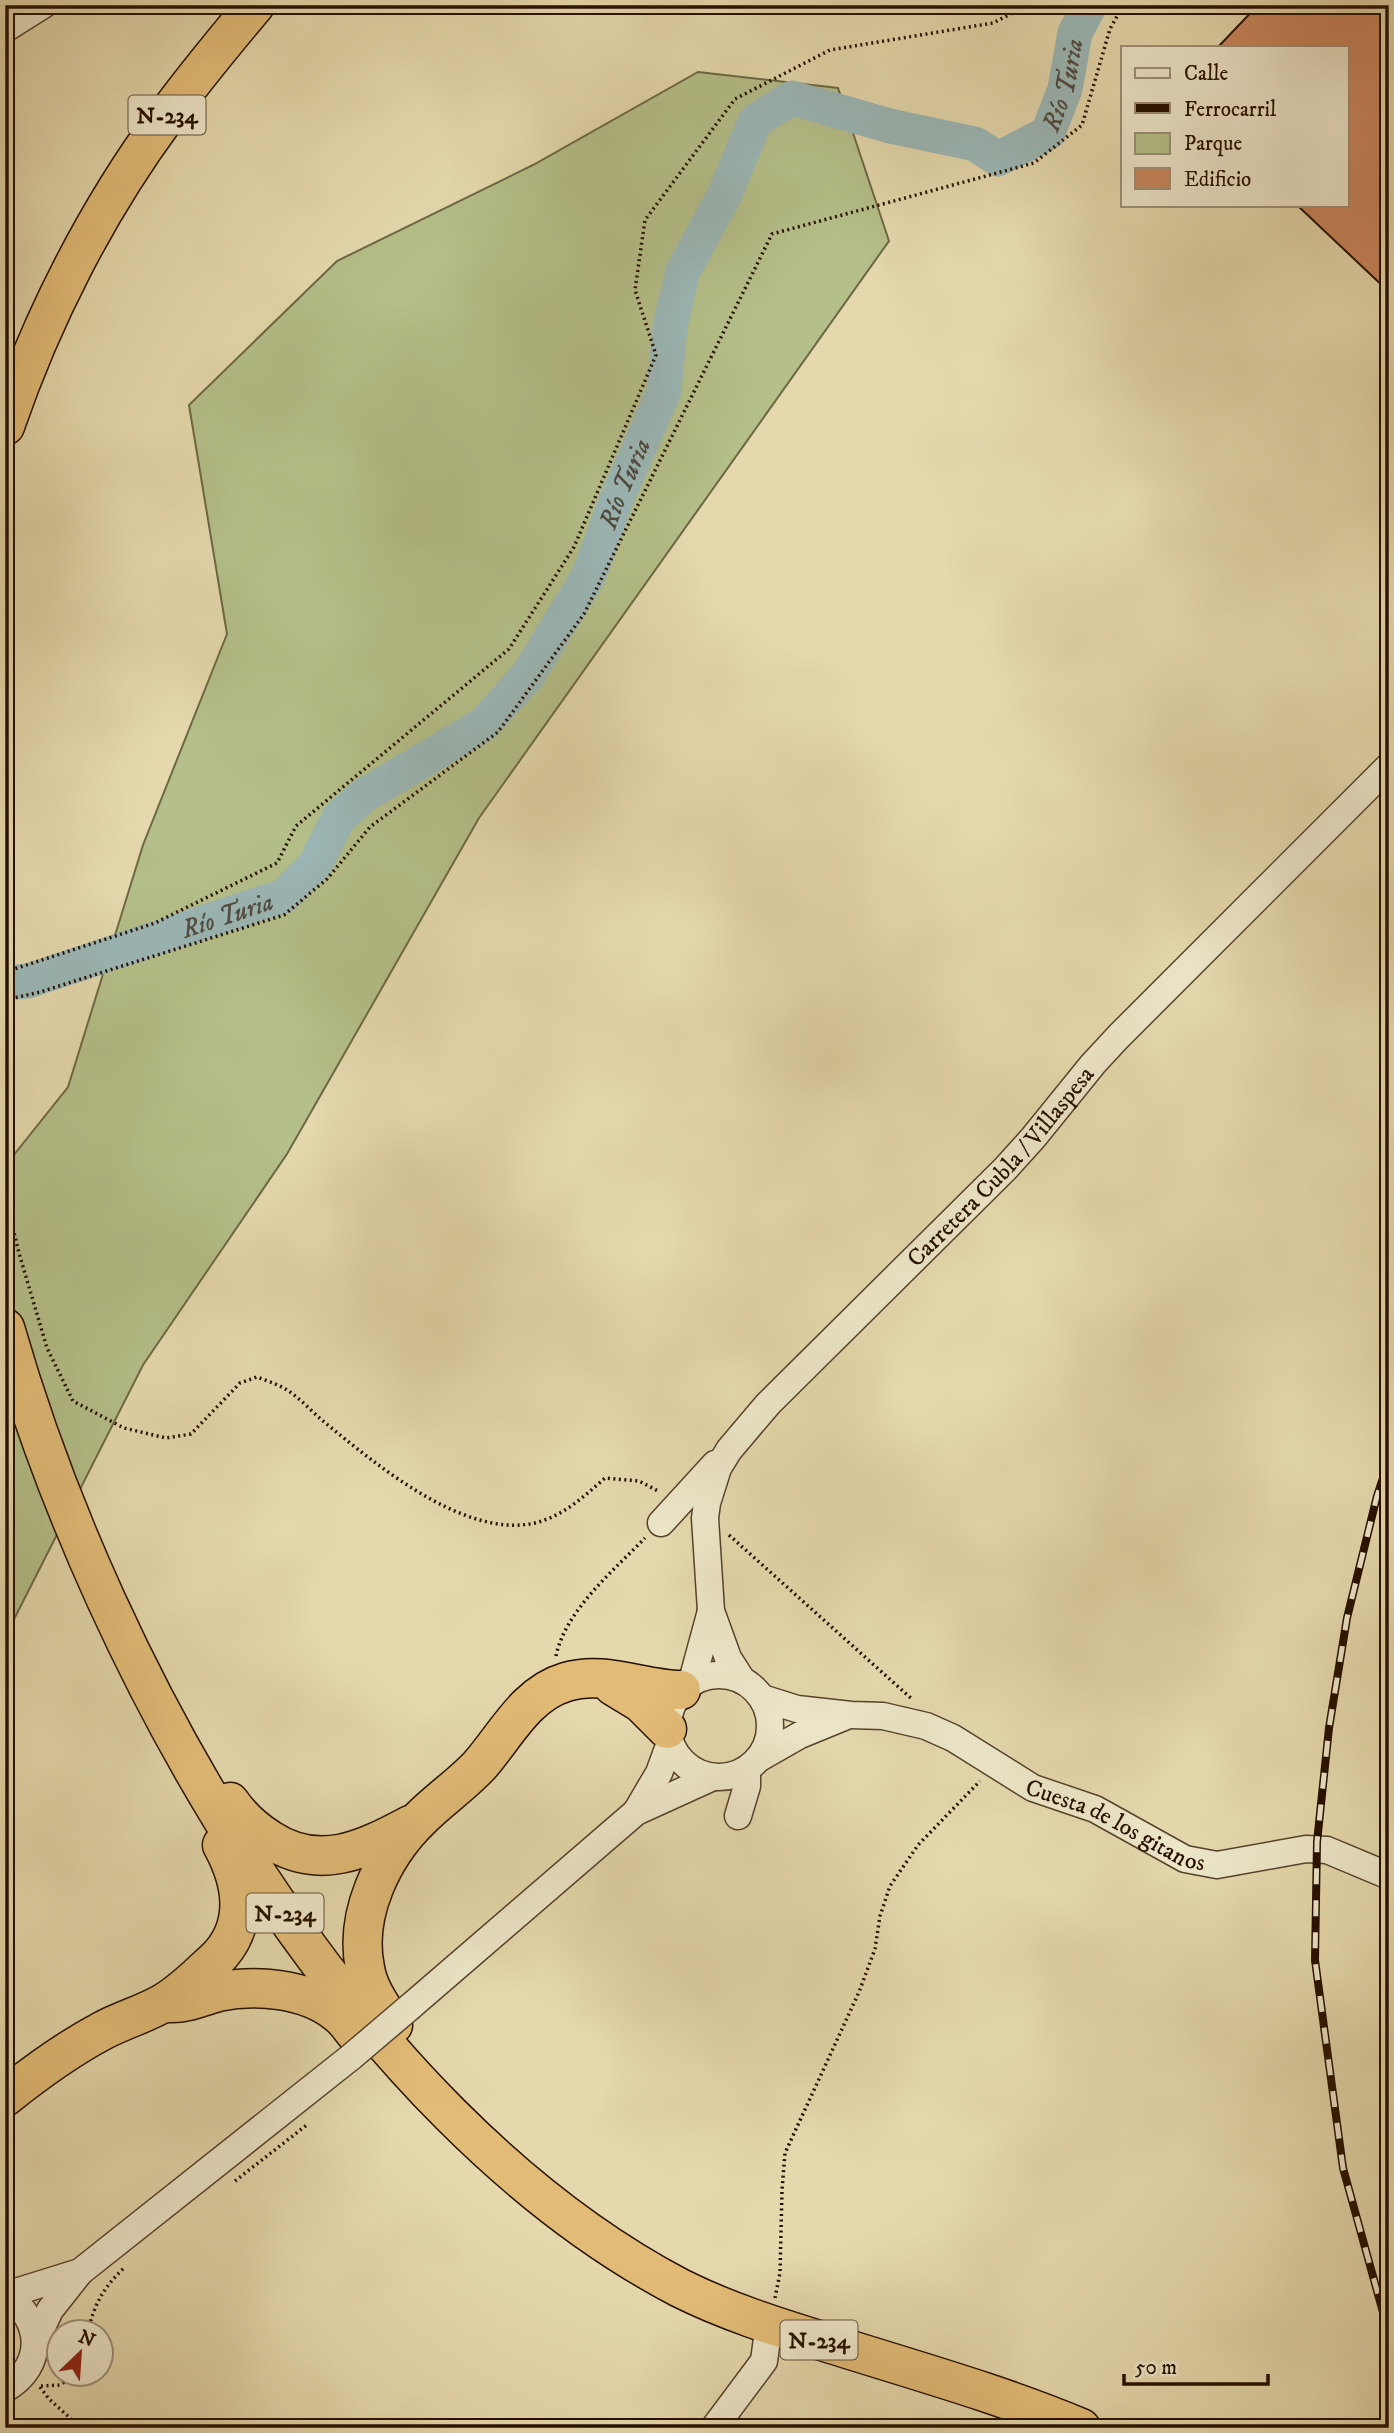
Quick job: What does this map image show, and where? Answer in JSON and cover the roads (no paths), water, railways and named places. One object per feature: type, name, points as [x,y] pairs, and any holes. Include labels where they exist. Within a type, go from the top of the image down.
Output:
[{"type":"highway","name":"N-234","points":[[5,426],[62,290],[116,193],[163,119],[256,5]]},
{"type":"highway","name":"N-234","points":[[5,1328],[51,1467],[136,1661],[175,1737],[248,1859],[327,1972],[414,2077],[534,2192],[610,2248],[681,2288],[769,2324],[965,2386],[1080,2428]]},
{"type":"highway","points":[[136,1661],[233,1807],[251,1827],[276,1844],[308,1856],[339,1855],[373,1843],[418,1820]]},
{"type":"highway","points":[[534,2192],[511,2157],[462,2107],[398,2034],[370,1984],[362,1950],[365,1919],[374,1887],[383,1867],[418,1820],[481,1764],[532,1702],[558,1685],[584,1679],[623,1681],[657,1689],[687,1686]]},
{"type":"highway","points":[[602,1680],[641,1703],[669,1736]]},
{"type":"highway","points":[[5,2097],[38,2071],[92,2037],[165,2003],[222,1953],[234,1930],[240,1909],[239,1886],[175,1737]]},
{"type":"highway","points":[[165,2003],[181,2004],[234,1990],[268,1988],[302,1996],[337,2013],[405,2087],[505,2182],[572,2221]]},
{"type":"street","points":[[5,29],[43,5]]},
{"type":"street","name":"Carretera Cubla / Villaspesa","points":[[742,1680],[729,1658],[711,1611],[705,1518],[718,1468],[729,1450],[768,1404],[1005,1169],[1093,1064],[1134,1020],[1389,766]]},
{"type":"street","points":[[661,1523],[729,1450]]},
{"type":"street","name":"Carretera Cubla / Villaspesa","points":[[687,1686],[711,1611]]},
{"type":"street","points":[[636,1812],[659,1773],[669,1736],[671,1706],[687,1686],[717,1674],[742,1680],[751,1686],[766,1705],[770,1726],[765,1747],[752,1764],[738,1816]]},
{"type":"street","name":"Cuesta de los gitanos","points":[[762,1698],[797,1709],[906,1720],[939,1731],[1032,1788],[1095,1809],[1185,1859],[1217,1866],[1306,1849],[1327,1850],[1389,1876]]},
{"type":"street","name":"Cuesta de los gitanos","points":[[752,1764],[800,1735],[851,1715]]},
{"type":"street","points":[[669,1736],[676,1755],[690,1768],[713,1777]]},
{"type":"street","points":[[5,2389],[14,2384],[27,2369],[35,2342],[50,2310],[80,2272],[351,2057],[636,1812],[713,1777],[727,1776],[752,1764]]},
{"type":"street","points":[[6,2295],[80,2272]]},
{"type":"street","points":[[6,2295],[24,2310],[34,2330],[35,2342]]},
{"type":"street","points":[[713,2428],[764,2361],[769,2324]]},
{"type":"waterway","name":"Río Turia","points":[[5,983],[28,981],[284,896],[315,865],[338,819],[363,796],[484,724],[528,675],[589,575],[617,498],[664,391],[670,326],[683,271],[724,196],[755,121],[792,98],[890,126],[975,144],[998,159],[1048,133],[1065,89],[1075,33],[1090,5]]},
{"type":"railway","points":[[1389,1460],[1377,1496],[1347,1618],[1329,1728],[1317,1842],[1315,1960],[1343,2168],[1389,2334]]}]
